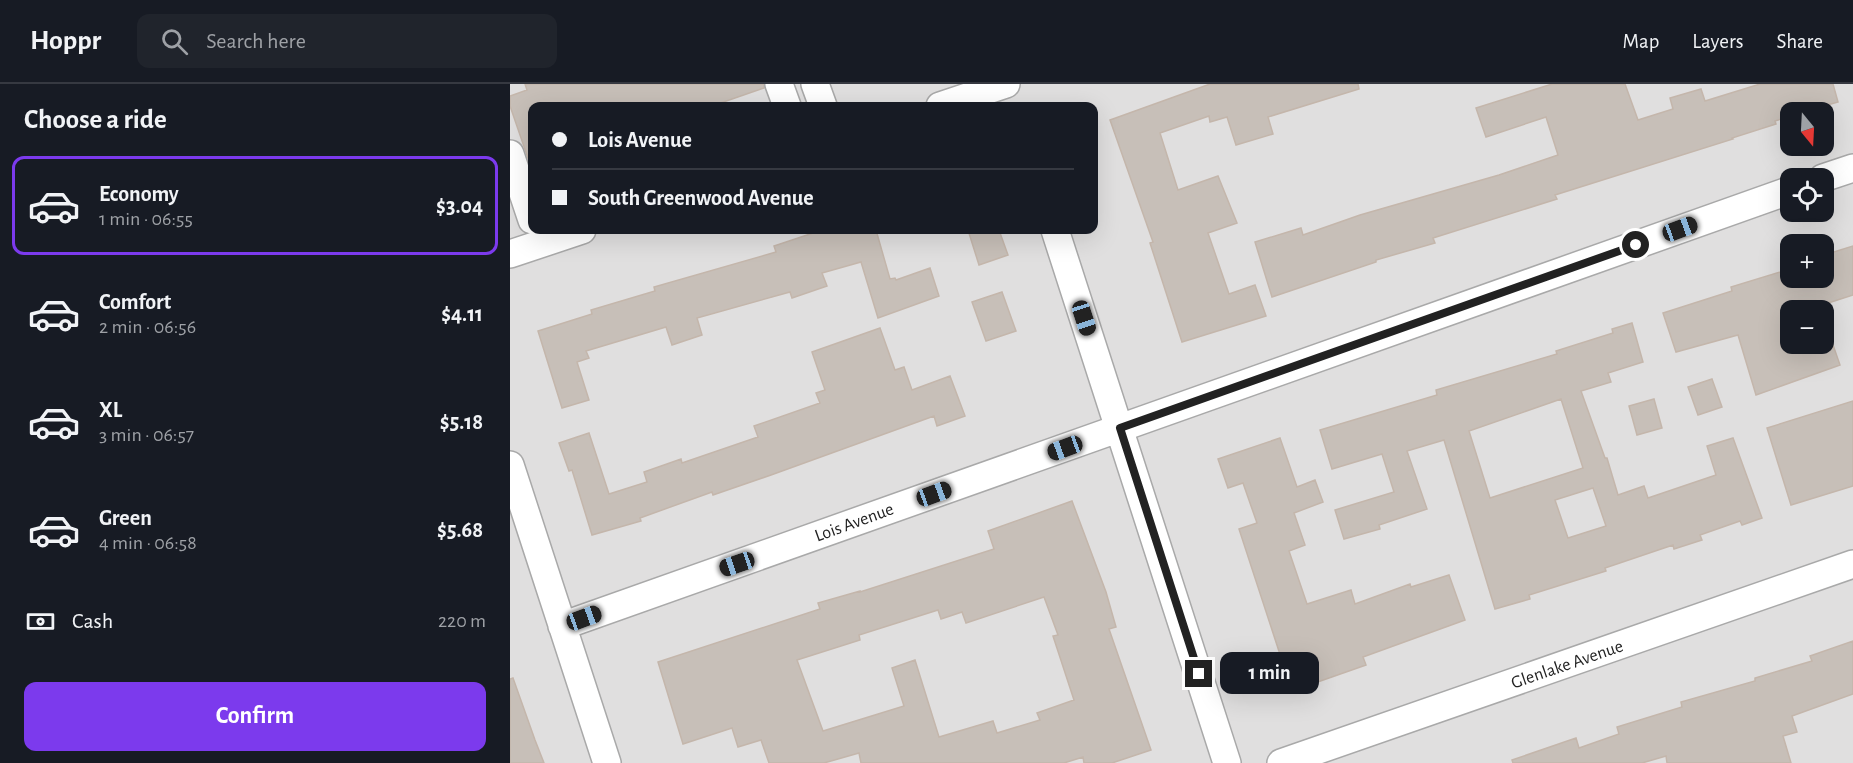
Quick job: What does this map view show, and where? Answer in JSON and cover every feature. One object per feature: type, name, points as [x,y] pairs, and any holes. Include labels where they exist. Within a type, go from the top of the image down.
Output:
[{"type":"street","points":[[779,84],[786,102]]},
{"type":"street","points":[[815,84],[822,102]]},
{"type":"street","points":[[952,102],[1007,84],[1014,102]]},
{"type":"street","points":[[510,154],[528,207]]},
{"type":"street","points":[[1834,174],[1853,168]]},
{"type":"street","name":"Lois Avenue","points":[[562,626],[1780,194]]},
{"type":"street","points":[[510,254],[533,234]]},
{"type":"street","points":[[1056,234],[1227,763]]},
{"type":"street","points":[[510,465],[607,763]]},
{"type":"street","name":"Glenlake Avenue","points":[[1281,763],[1853,564]]},
{"type":"shaded area","points":[[510,84],[1853,84],[1853,763],[510,763]]},
{"type":"building","points":[[525,84],[764,84],[764,88],[724,102],[528,102],[528,158],[510,106],[510,96],[527,90]]},
{"type":"building","points":[[1210,84],[1358,84],[1359,89],[1268,117],[1273,134],[1236,145],[1227,117],[1210,122],[1209,116],[1160,133],[1178,190],[1218,176],[1237,223],[1208,233],[1229,294],[1255,285],[1266,316],[1182,342],[1150,243],[1153,242],[1110,120]]},
{"type":"building","points":[[1552,84],[1625,84],[1638,120],[1673,109],[1670,98],[1701,89],[1705,101],[1760,84],[1833,84],[1838,102],[1780,102],[1780,119],[1775,121],[1776,124],[1555,195],[1557,199],[1433,238],[1435,243],[1376,260],[1376,262],[1272,297],[1255,242],[1301,228],[1303,235],[1360,215],[1499,175],[1558,155],[1546,117],[1486,137],[1476,108]]},
{"type":"building","points":[[810,234],[877,234],[890,279],[895,278],[896,280],[930,268],[939,296],[878,318],[861,262],[822,273],[827,286],[792,298],[790,292],[697,318],[702,335],[672,345],[666,327],[586,351],[589,358],[577,362],[589,400],[562,408],[538,331],[592,314],[591,310],[655,291],[654,287],[776,252],[774,246]]},
{"type":"building","points":[[969,234],[1000,234],[1008,255],[979,265]]},
{"type":"building","points":[[1853,246],[1853,295],[1834,301],[1780,300],[1780,354],[1834,354],[1834,348],[1840,365],[1756,395],[1738,335],[1676,352],[1663,313],[1732,291],[1731,287],[1780,272],[1780,288],[1834,288],[1834,252]]},
{"type":"building","points":[[1002,292],[1016,331],[986,341],[972,302]]},
{"type":"building","points":[[1632,323],[1643,362],[1608,373],[1611,382],[1581,391],[1605,458],[1607,458],[1618,495],[1644,486],[1648,498],[1716,475],[1707,446],[1733,438],[1762,518],[1742,525],[1740,521],[1700,535],[1702,540],[1674,549],[1673,545],[1605,568],[1606,571],[1529,595],[1530,599],[1495,609],[1444,440],[1407,451],[1427,509],[1379,525],[1380,529],[1344,539],[1335,510],[1394,492],[1382,454],[1332,469],[1320,430],[1437,395],[1436,390],[1557,354],[1556,351],[1613,333],[1612,329]],"holes":[[[1561,399],[1583,468],[1490,498],[1469,431]],[[1593,488],[1606,526],[1568,538],[1555,500]]]},
{"type":"building","points":[[880,328],[895,370],[904,367],[912,390],[950,376],[965,416],[937,426],[934,416],[713,495],[712,492],[640,518],[641,521],[592,535],[572,470],[569,471],[559,443],[589,433],[609,494],[647,482],[644,472],[681,459],[682,463],[758,437],[754,426],[820,403],[816,393],[825,390],[812,352]]},
{"type":"building","points":[[1712,379],[1722,407],[1698,415],[1688,387]]},
{"type":"building","points":[[1654,399],[1662,428],[1637,435],[1629,406]]},
{"type":"building","points":[[1853,401],[1853,486],[1791,505],[1767,428]]},
{"type":"building","points":[[1280,438],[1297,487],[1315,480],[1323,502],[1294,513],[1305,545],[1289,551],[1307,604],[1351,590],[1355,604],[1410,584],[1411,587],[1449,575],[1465,620],[1363,657],[1366,665],[1292,691],[1239,529],[1257,523],[1243,483],[1228,488],[1218,459]]},
{"type":"building","points":[[1072,501],[1106,592],[1116,627],[1109,629],[1151,750],[1112,763],[1084,763],[1083,757],[1064,763],[861,763],[859,753],[824,763],[769,763],[761,740],[738,747],[732,728],[683,744],[658,662],[820,609],[818,603],[860,592],[994,549],[988,531]],"holes":[[[1044,597],[1058,635],[1053,636],[1074,700],[1037,713],[1040,720],[997,733],[993,721],[939,737],[915,660],[892,668],[904,706],[823,731],[797,660],[860,640],[859,635],[938,610],[941,619],[962,612],[966,623]]]},
{"type":"building","points":[[1853,641],[1853,694],[1792,716],[1797,732],[1783,736],[1791,763],[1667,763],[1666,756],[1642,763],[1513,763],[1512,760],[1576,738],[1579,748],[1619,734],[1617,727],[1682,707],[1681,702],[1755,681],[1755,678],[1812,661],[1810,656]]},
{"type":"building","points":[[513,678],[544,763],[510,763],[510,679]]},
{"type":"route","points":[[1199,674],[1120,428],[1636,245]]}]
